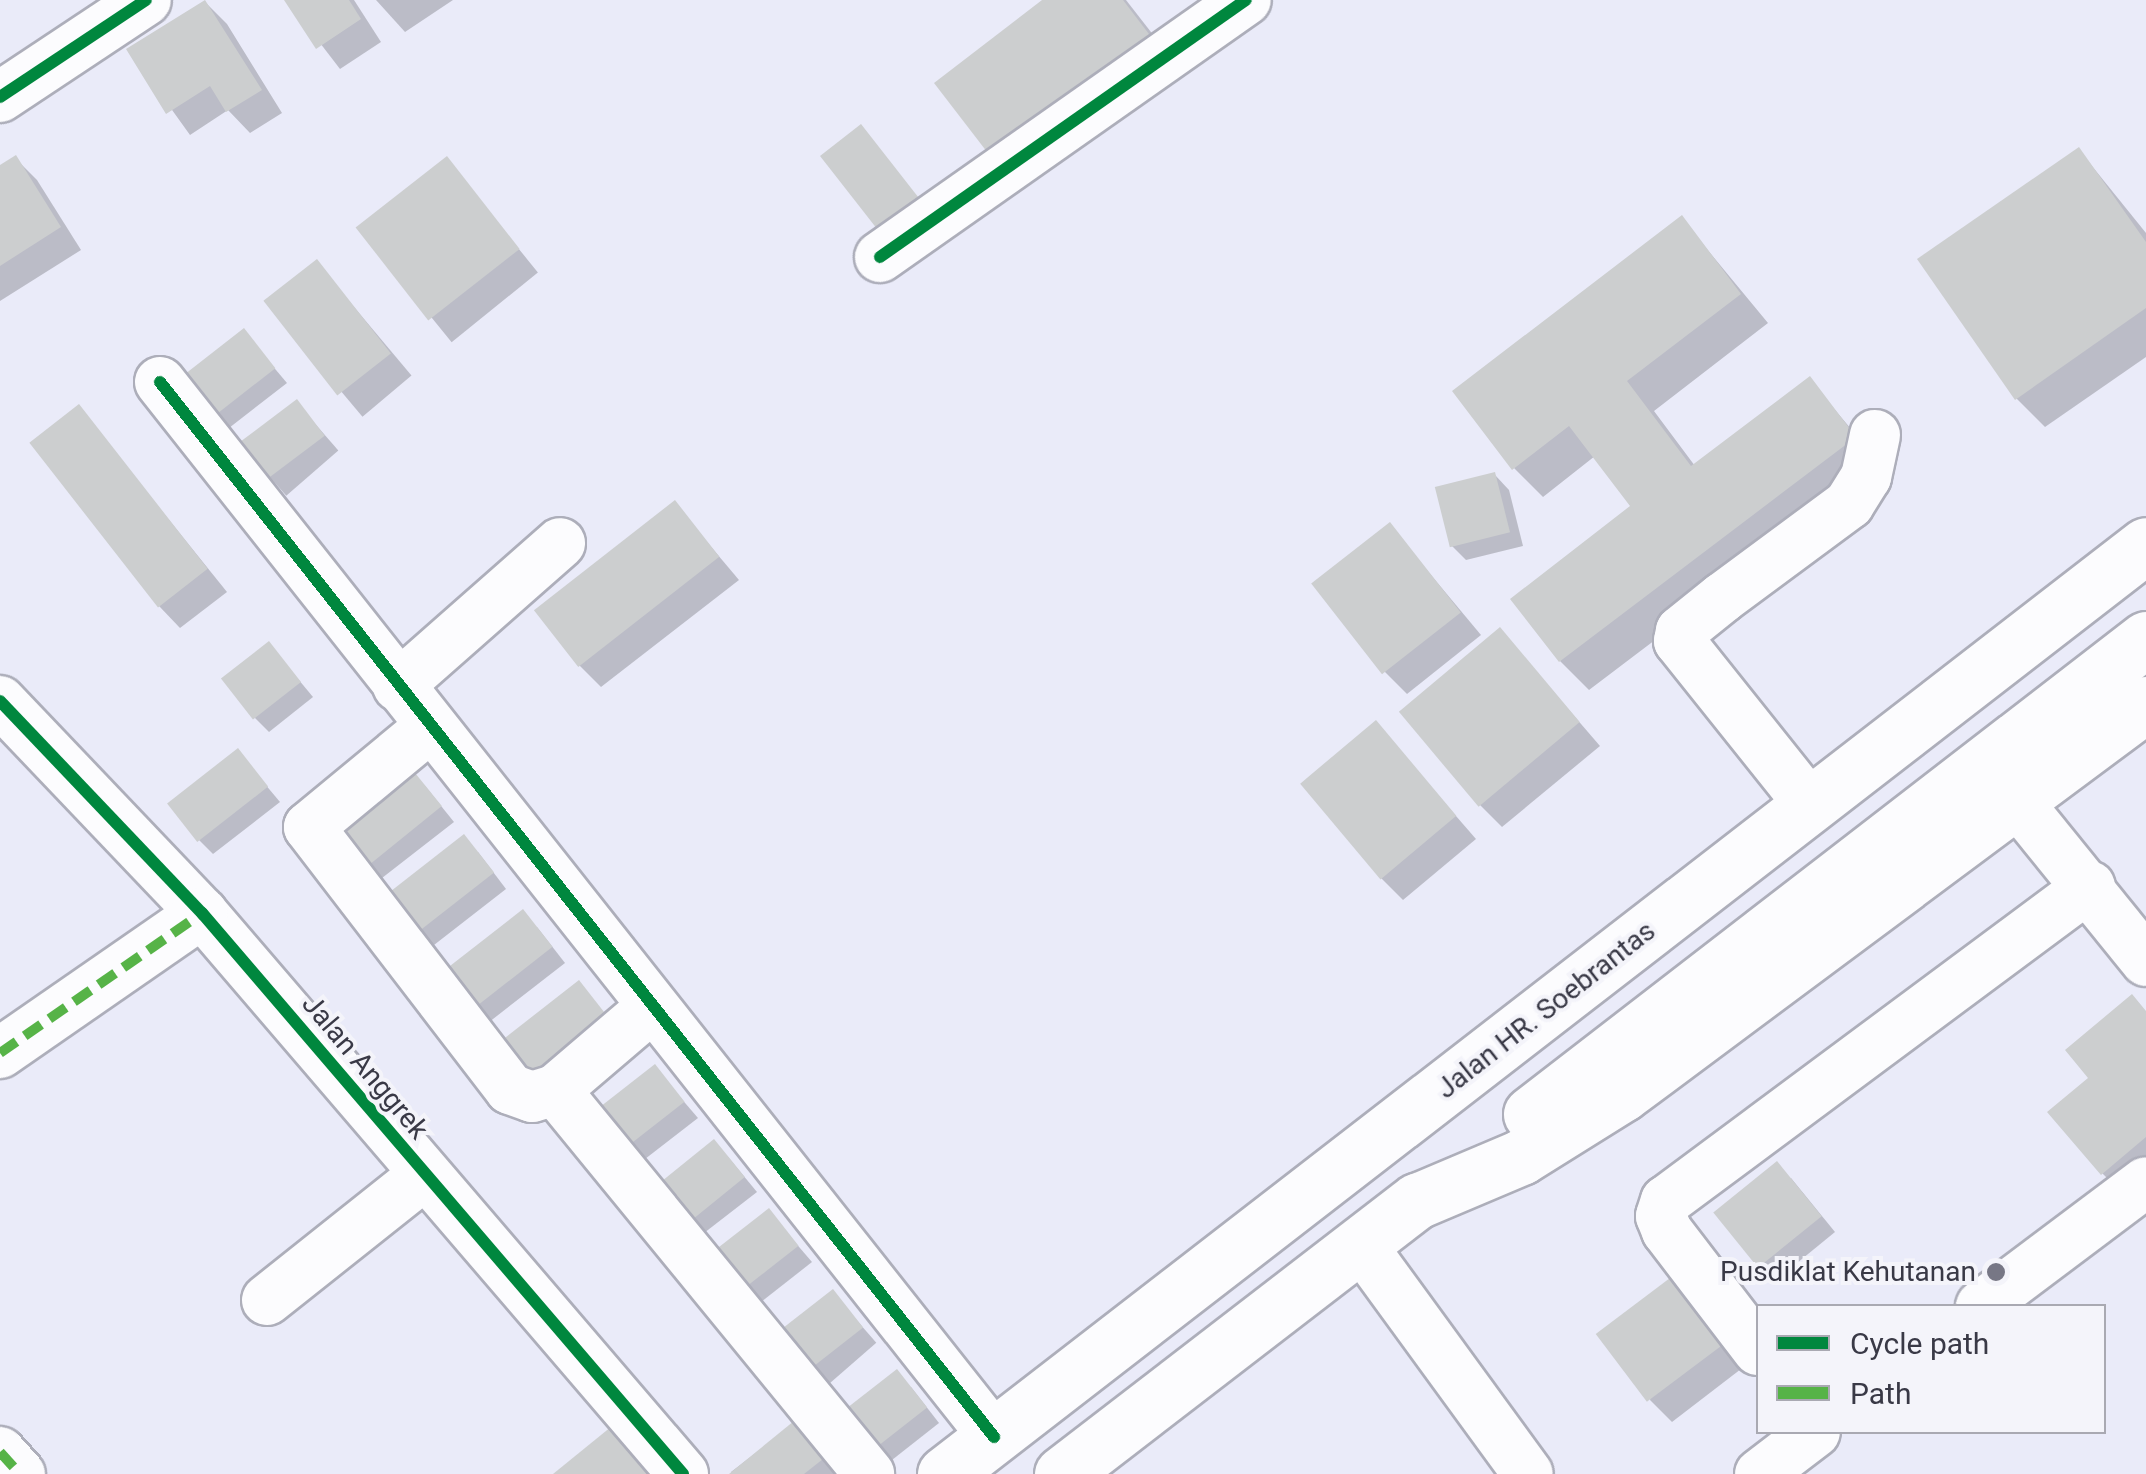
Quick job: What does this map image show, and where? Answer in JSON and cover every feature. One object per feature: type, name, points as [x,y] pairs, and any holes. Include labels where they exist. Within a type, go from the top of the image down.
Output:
[{"type":"main road","points":[[2064,609],[2146,506]]},
{"type":"main road","name":"Jalan HR. Soebrantas","points":[[945,1474],[2146,545]]},
{"type":"main road","points":[[1064,1474],[2146,639]]},
{"type":"main road","points":[[1417,1202],[1521,1157],[1622,1094],[2019,804],[2146,704]]},
{"type":"street","points":[[0,97],[146,0]]},
{"type":"street","points":[[880,257],[1246,0]]},
{"type":"street","points":[[160,382],[650,1008],[994,1438]]},
{"type":"street","points":[[1810,805],[1680,641],[1710,608],[1849,504],[1866,477],[1875,434]]},
{"type":"street","points":[[398,686],[560,543]]},
{"type":"street","name":"Jalan Anggrek","points":[[4,716],[202,913],[683,1474]]},
{"type":"street","points":[[430,727],[308,828],[510,1089],[532,1097],[555,1090],[650,1008]]},
{"type":"street","points":[[2019,804],[2090,886],[2146,961]]},
{"type":"street","points":[[1756,1347],[1667,1231],[1661,1216],[1666,1201],[2090,886]]},
{"type":"street","points":[[0,1053],[202,913]]},
{"type":"street","points":[[555,1090],[869,1474]]},
{"type":"street","points":[[267,1300],[424,1174]]},
{"type":"street","points":[[1984,1304],[2146,1182]]},
{"type":"street","points":[[1361,1244],[1528,1474]]},
{"type":"street","points":[[1760,1474],[1812,1434]]},
{"type":"street","points":[[0,1452],[20,1474]]},
{"type":"building","points":[[205,0],[262,90],[226,112],[210,86],[166,114],[126,49]]},
{"type":"building","points":[[284,0],[349,0],[361,19],[316,49]]},
{"type":"building","points":[[1042,0],[1123,0],[1152,38],[994,161],[934,83]]},
{"type":"building","points":[[861,124],[927,209],[887,241],[820,156]]},
{"type":"building","points":[[2079,147],[2146,242],[2146,308],[2015,400],[1917,259]]},
{"type":"building","points":[[16,155],[61,227],[0,266],[0,165]]},
{"type":"building","points":[[447,156],[520,249],[428,320],[356,227]]},
{"type":"building","points":[[1682,215],[1741,294],[1627,381],[1691,466],[1810,376],[1856,437],[1559,662],[1510,599],[1630,506],[1569,426],[1512,470],[1452,391]]},
{"type":"building","points":[[317,259],[391,354],[337,395],[263,301]]},
{"type":"building","points":[[244,328],[275,368],[214,416],[183,376]]},
{"type":"building","points":[[297,399],[325,436],[266,480],[238,444]]},
{"type":"building","points":[[79,404],[208,569],[158,607],[29,443]]},
{"type":"building","points":[[1495,472],[1510,532],[1450,547],[1435,487]]},
{"type":"building","points":[[675,500],[719,557],[578,667],[534,610]]},
{"type":"building","points":[[1390,522],[1461,613],[1382,674],[1311,584]]},
{"type":"building","points":[[1500,627],[1580,722],[1479,807],[1399,712]]},
{"type":"building","points":[[269,641],[301,682],[253,720],[221,679]]},
{"type":"building","points":[[1376,720],[1456,816],[1381,879],[1300,784]]},
{"type":"building","points":[[238,748],[268,787],[197,842],[167,803]]},
{"type":"building","points":[[411,768],[442,806],[358,874],[327,836]]},
{"type":"building","points":[[464,834],[494,873],[409,939],[379,900]]},
{"type":"building","points":[[523,909],[553,947],[467,1014],[437,976]]},
{"type":"building","points":[[579,980],[609,1018],[523,1084],[494,1046]]},
{"type":"building","points":[[2132,994],[2146,1011],[2146,1137],[2101,1175],[2047,1112],[2088,1078],[2065,1050]]},
{"type":"building","points":[[655,1064],[685,1102],[620,1152],[590,1114]]},
{"type":"building","points":[[714,1139],[745,1177],[681,1229],[650,1191]]},
{"type":"building","points":[[1777,1161],[1822,1216],[1758,1268],[1713,1213]]},
{"type":"building","points":[[769,1208],[799,1246],[733,1297],[704,1259]]},
{"type":"building","points":[[1670,1278],[1721,1346],[1647,1402],[1596,1334]]},
{"type":"building","points":[[833,1289],[863,1328],[798,1379],[768,1340]]},
{"type":"building","points":[[897,1369],[927,1408],[862,1459],[832,1420]]},
{"type":"building","points":[[794,1421],[823,1459],[804,1474],[729,1474]]},
{"type":"building","points":[[617,1422],[659,1474],[553,1474]]},
{"type":"marked path","points":[[0,1053],[202,913]]},
{"type":"marked path","points":[[0,1452],[20,1474]]},
{"type":"cycle path","points":[[0,97],[146,0]]},
{"type":"cycle path","points":[[880,257],[1246,0]]},
{"type":"cycle path","points":[[160,382],[994,1437]]},
{"type":"cycle path","points":[[0,701],[202,913],[683,1474]]},
{"type":"place","name":"Pusdiklat Kehutanan","points":[[1996,1272]]}]
